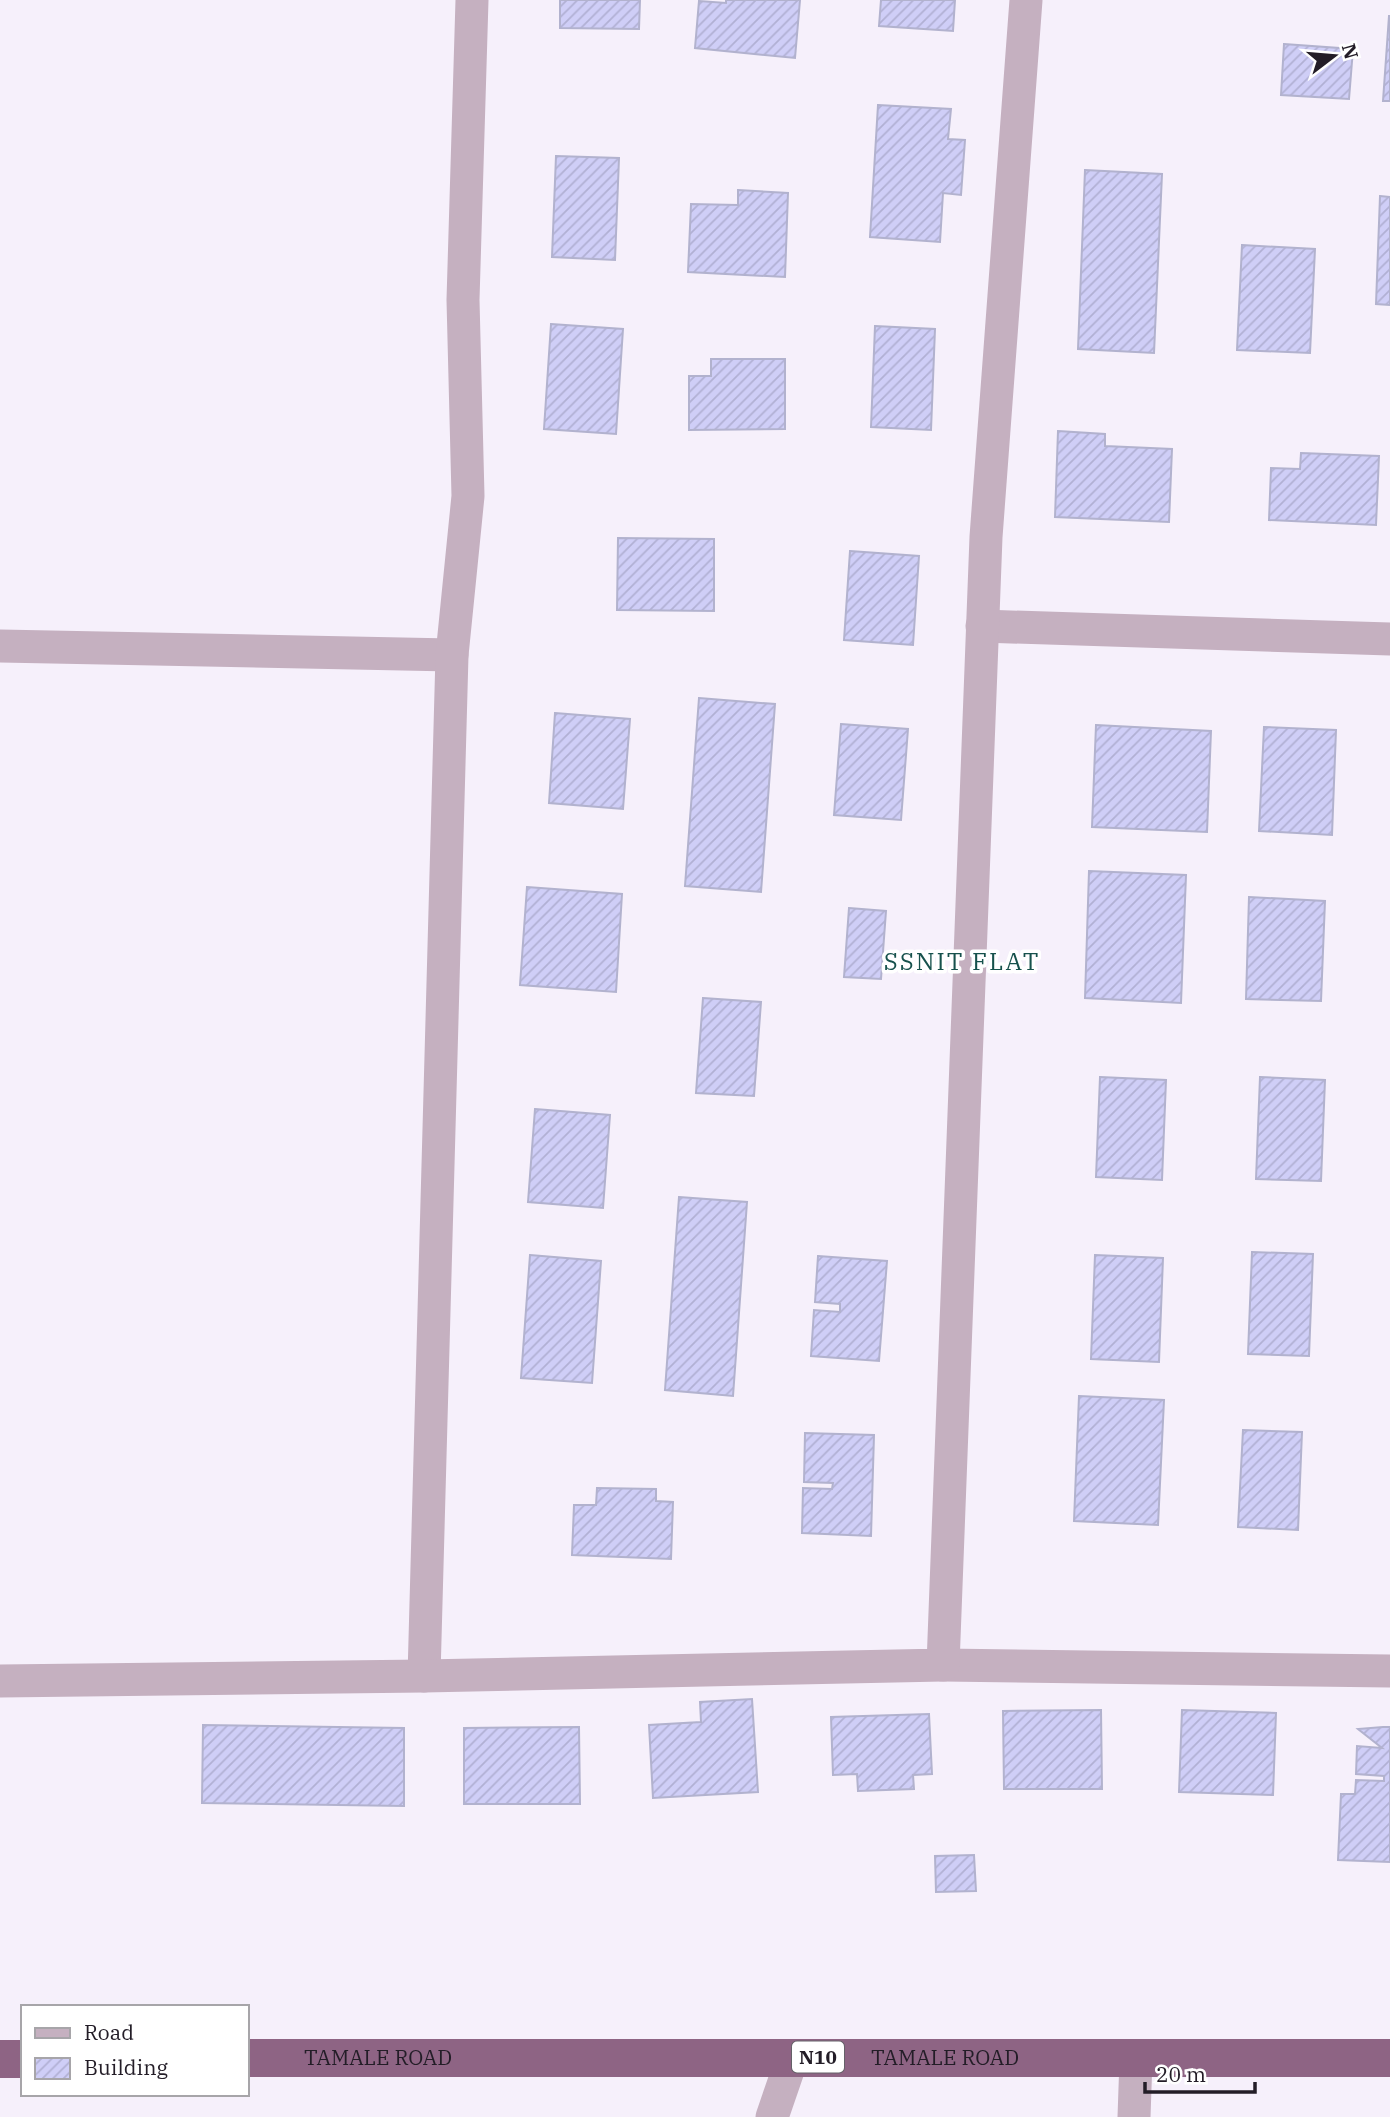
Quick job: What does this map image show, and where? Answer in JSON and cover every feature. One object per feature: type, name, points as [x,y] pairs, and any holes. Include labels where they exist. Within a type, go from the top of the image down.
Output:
[{"type":"highway","name":"TAMALE ROAD","points":[[248,2058],[1390,2058]]},
{"type":"highway","points":[[0,2059],[21,2059]]},
{"type":"street","points":[[424,1676],[452,655],[468,496],[463,299],[472,0]]},
{"type":"street","points":[[943,1665],[986,537],[1026,0]]},
{"type":"street","points":[[982,626],[1390,639]]},
{"type":"street","points":[[0,646],[452,655]]},
{"type":"street","points":[[0,1681],[424,1676],[943,1665],[1390,1671]]},
{"type":"street","points":[[772,2117],[793,2056]]},
{"type":"street","points":[[1133,2117],[1136,2059]]},
{"type":"building","points":[[560,0],[640,0],[639,29],[560,28]]},
{"type":"building","points":[[726,0],[800,0],[795,58],[695,48],[699,1],[726,3]]},
{"type":"building","points":[[881,0],[955,0],[953,31],[879,26]]},
{"type":"building","points":[[1389,16],[1390,101],[1383,101]]},
{"type":"building","points":[[1284,44],[1353,49],[1349,99],[1281,95]]},
{"type":"building","points":[[878,105],[951,109],[948,139],[965,140],[961,195],[943,193],[940,242],[870,237]]},
{"type":"building","points":[[556,156],[619,158],[615,260],[552,257]]},
{"type":"building","points":[[1085,170],[1162,174],[1154,353],[1078,349]]},
{"type":"building","points":[[738,190],[788,193],[785,277],[688,272],[691,204],[738,205]]},
{"type":"building","points":[[1380,196],[1390,197],[1390,305],[1376,304]]},
{"type":"building","points":[[1242,245],[1315,249],[1310,353],[1237,350]]},
{"type":"building","points":[[551,324],[623,329],[616,434],[544,429]]},
{"type":"building","points":[[875,326],[935,329],[931,430],[871,427]]},
{"type":"building","points":[[711,359],[785,359],[785,429],[689,430],[689,376],[711,376]]},
{"type":"building","points":[[1058,431],[1105,434],[1105,446],[1172,449],[1169,522],[1055,517]]},
{"type":"building","points":[[1301,453],[1379,456],[1376,525],[1269,520],[1271,468],[1300,469]]},
{"type":"building","points":[[618,538],[714,539],[714,611],[617,610]]},
{"type":"building","points":[[850,551],[919,556],[913,645],[844,640]]},
{"type":"building","points":[[699,698],[775,704],[761,892],[685,886]]},
{"type":"building","points":[[555,713],[630,719],[623,809],[549,803]]},
{"type":"building","points":[[841,724],[908,729],[901,820],[834,815]]},
{"type":"building","points":[[1096,725],[1211,731],[1207,832],[1092,827]]},
{"type":"building","points":[[1264,727],[1336,730],[1332,835],[1259,831]]},
{"type":"building","points":[[1089,871],[1186,875],[1181,1003],[1085,998]]},
{"type":"building","points":[[527,887],[622,894],[616,992],[520,985]]},
{"type":"building","points":[[1249,897],[1325,901],[1321,1001],[1246,999]]},
{"type":"building","points":[[849,908],[886,911],[881,979],[844,977]]},
{"type":"building","points":[[703,998],[761,1002],[754,1096],[696,1093]]},
{"type":"building","points":[[1100,1077],[1166,1080],[1162,1180],[1096,1177]]},
{"type":"building","points":[[1260,1077],[1325,1080],[1321,1181],[1256,1179]]},
{"type":"building","points":[[535,1109],[610,1115],[603,1208],[528,1202]]},
{"type":"building","points":[[679,1197],[747,1202],[733,1396],[665,1390]]},
{"type":"building","points":[[1252,1252],[1313,1254],[1309,1356],[1248,1354]]},
{"type":"building","points":[[530,1255],[601,1261],[592,1383],[521,1378]]},
{"type":"building","points":[[1095,1255],[1163,1258],[1159,1362],[1091,1359]]},
{"type":"building","points":[[818,1256],[887,1261],[879,1361],[811,1356],[814,1310],[840,1312],[840,1304],[815,1302]]},
{"type":"building","points":[[1079,1396],[1164,1400],[1158,1525],[1074,1521]]},
{"type":"building","points":[[1243,1430],[1302,1432],[1298,1530],[1238,1527]]},
{"type":"building","points":[[805,1433],[874,1435],[871,1536],[802,1533],[803,1488],[832,1489],[833,1483],[804,1482]]},
{"type":"building","points":[[597,1488],[656,1489],[656,1501],[673,1502],[671,1559],[572,1555],[574,1505],[596,1505]]},
{"type":"building","points":[[752,1699],[758,1792],[653,1798],[649,1725],[701,1722],[700,1702]]},
{"type":"building","points":[[1101,1710],[1102,1789],[1004,1789],[1003,1711]]},
{"type":"building","points":[[1182,1710],[1276,1713],[1273,1795],[1179,1792]]},
{"type":"building","points":[[929,1714],[932,1774],[913,1775],[914,1789],[858,1791],[857,1774],[833,1775],[831,1717]]},
{"type":"building","points":[[203,1725],[404,1728],[404,1806],[202,1803]]},
{"type":"building","points":[[579,1727],[580,1804],[464,1804],[464,1728]]},
{"type":"building","points":[[1390,1727],[1390,1862],[1338,1860],[1341,1794],[1355,1794],[1356,1780],[1384,1781],[1384,1776],[1356,1774],[1357,1746],[1382,1748],[1358,1729]]},
{"type":"building","points":[[974,1855],[976,1891],[936,1892],[935,1856]]},
{"type":"district","name":"SSNIT FLAT","points":[[962,962]]}]
